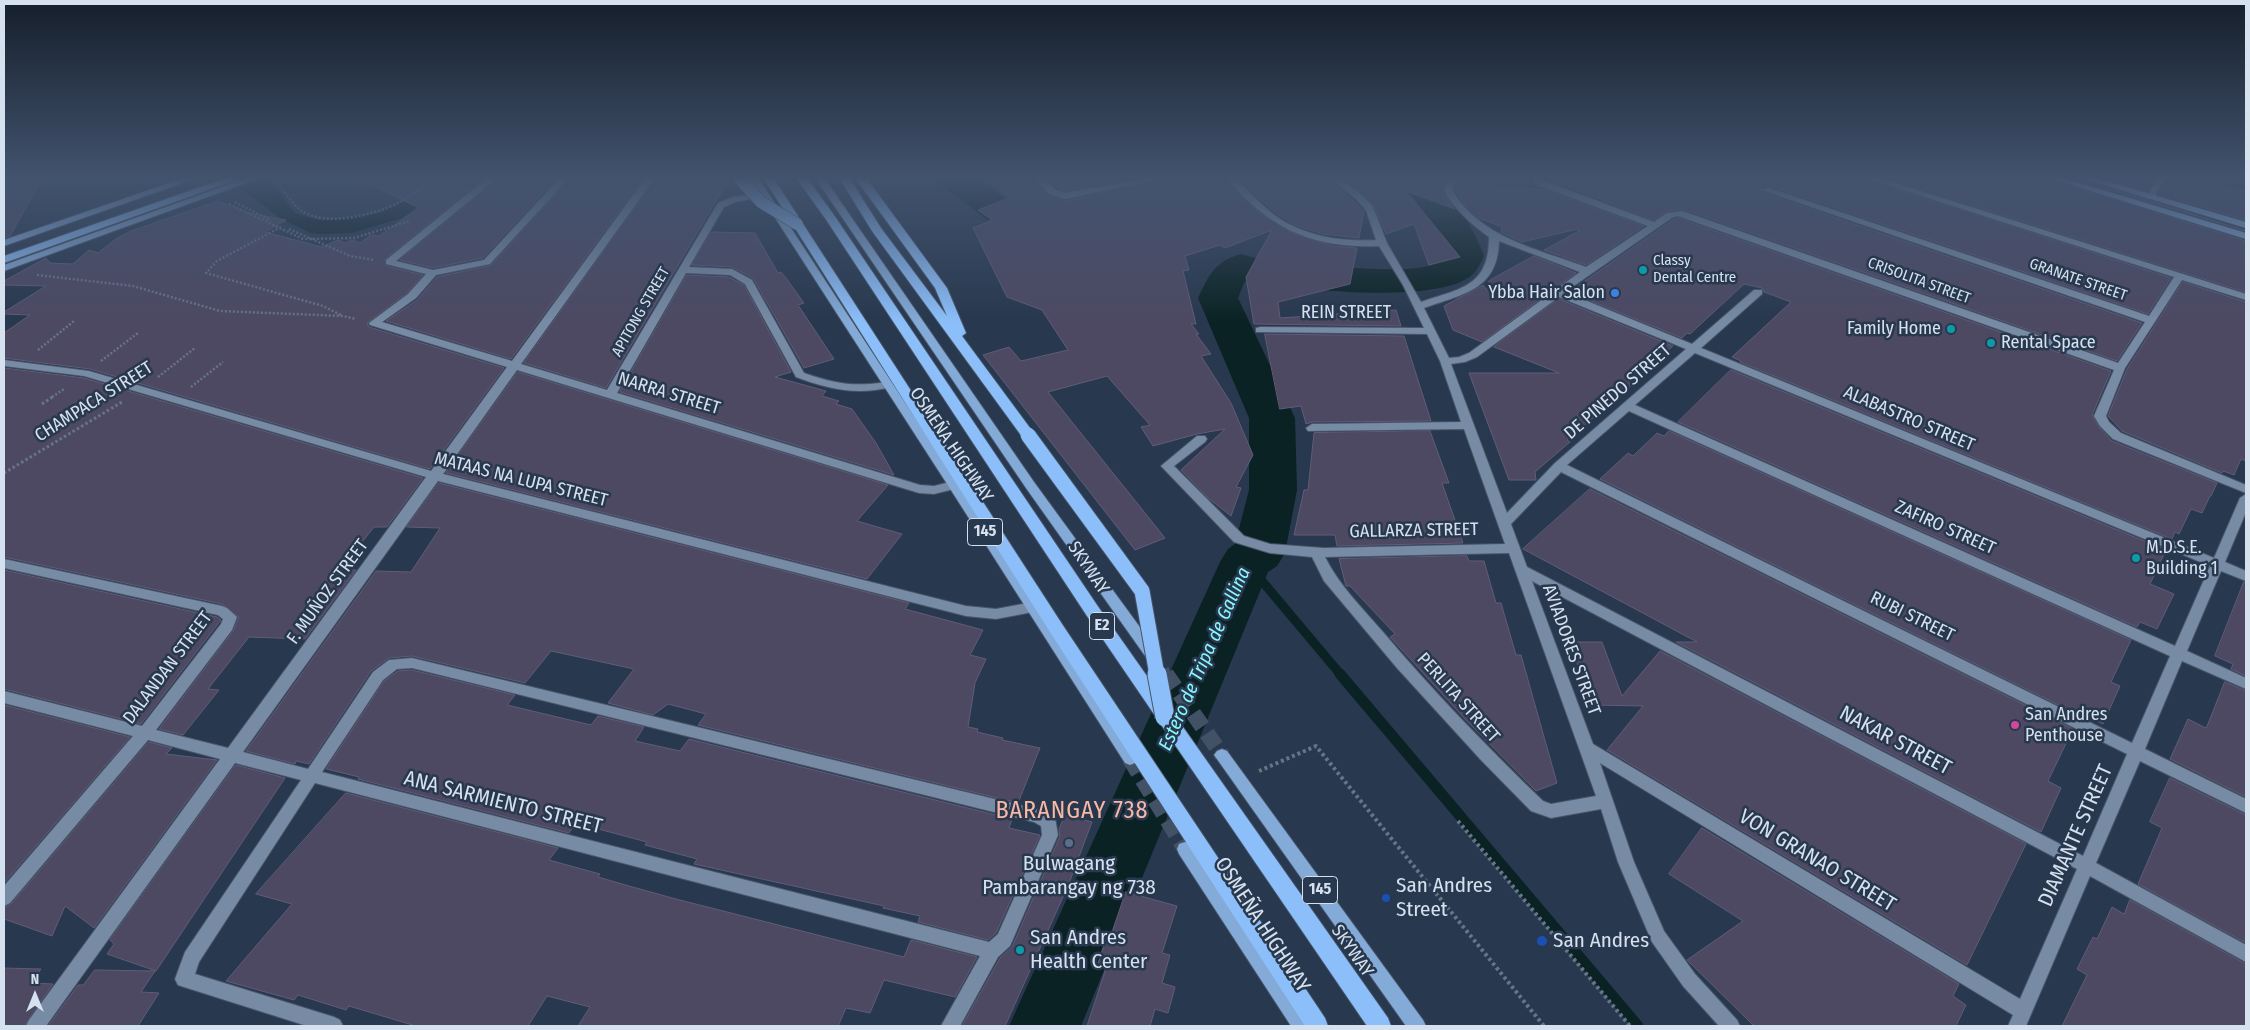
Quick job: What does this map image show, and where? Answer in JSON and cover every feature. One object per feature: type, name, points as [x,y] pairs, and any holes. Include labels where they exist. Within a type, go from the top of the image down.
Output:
[{"type":"highway","points":[[4,251],[73,227]]},
{"type":"highway","points":[[4,260],[98,227]]},
{"type":"highway","name":"E2","points":[[799,227],[1056,628],[1317,1026]]},
{"type":"highway","name":"SKYWAY","points":[[836,227],[1165,717],[1380,1026]]},
{"type":"highway","points":[[875,227],[1142,591],[1165,717]]},
{"type":"highway","points":[[896,227],[941,288],[969,355]]},
{"type":"main road","points":[[4,243],[50,227]]},
{"type":"main road","points":[[4,268],[119,227]]},
{"type":"main road","name":"OSMEÑA HIGHWAY","points":[[785,227],[1130,759]]},
{"type":"main road","points":[[853,227],[1030,485],[1163,670]]},
{"type":"main road","points":[[2216,227],[2246,236]]},
{"type":"main road","name":"145","points":[[1222,754],[1417,1026]]},
{"type":"main road","name":"OSMEÑA HIGHWAY","points":[[1185,849],[1301,1026]]},
{"type":"street","points":[[389,262],[432,227]]},
{"type":"street","points":[[389,262],[433,273],[487,262],[519,227]]},
{"type":"street","name":"F. MUÑOZ STREET","points":[[36,1026],[615,227]]},
{"type":"street","name":"APITONG STREET","points":[[610,395],[707,227]]},
{"type":"street","points":[[1288,227],[1317,238],[1353,243],[1382,243]]},
{"type":"street","name":"AVIADORES STREET","points":[[1376,227],[1382,243],[1408,285],[1445,361],[1587,748],[1626,862],[1658,936],[1689,980],[1731,1026]]},
{"type":"street","points":[[1481,227],[1494,236],[1587,271]]},
{"type":"street","points":[[1445,361],[1461,360],[1473,354],[1560,293],[1587,271],[1652,227]]},
{"type":"street","name":"CRISOLITA STREET","points":[[1719,227],[2120,368]]},
{"type":"street","name":"GRANATE STREET","points":[[1875,227],[2152,321]]},
{"type":"street","points":[[2025,227],[2246,296]]},
{"type":"street","points":[[1419,306],[1455,293],[1483,278],[1489,268],[1493,255],[1494,236]]},
{"type":"street","points":[[683,270],[732,272],[749,282],[800,375],[838,389],[854,390],[887,384]]},
{"type":"street","points":[[374,323],[412,296],[433,273]]},
{"type":"street","points":[[2180,276],[2120,368],[2100,416],[2104,424],[2117,436],[2246,489]]},
{"type":"street","name":"DE PINEDO STREET","points":[[1504,523],[1559,466],[1758,292]]},
{"type":"street","name":"ALABASTRO STREET","points":[[1560,293],[2246,576]]},
{"type":"street","name":"NARRA STREET","points":[[374,323],[919,489],[934,490],[954,485]]},
{"type":"street","name":"REIN STREET","points":[[1260,330],[1432,331]]},
{"type":"street","name":"MATAAS NA LUPA STREET","points":[[4,363],[85,374],[435,476],[966,611],[996,614],[1033,607]]},
{"type":"street","name":"ZAFIRO STREET","points":[[1628,406],[2246,684]]},
{"type":"street","points":[[1312,428],[1468,425]]},
{"type":"street","name":"GALLARZA STREET","points":[[1201,439],[1167,466],[1239,539],[1249,544],[1277,549],[1316,552],[1514,548]]},
{"type":"street","name":"RUBI STREET","points":[[1559,466],[2246,806]]},
{"type":"street","name":"DIAMANTE STREET","points":[[2020,1019],[2246,498]]},
{"type":"street","name":"PERLITA STREET","points":[[1316,552],[1329,578],[1402,664],[1486,756],[1537,806],[1552,811],[1606,801]]},
{"type":"street","name":"DALANDAN STREET","points":[[4,562],[222,611],[230,617],[227,626],[145,733],[4,898]]},
{"type":"street","name":"NAKAR STREET","points":[[1522,570],[2087,866],[2246,954]]},
{"type":"street","points":[[334,1026],[184,979],[190,958],[378,676],[394,664],[412,663],[1038,816],[1049,823],[1050,835],[1004,940],[992,951],[950,1026]]},
{"type":"street","name":"ANA SARMIENTO STREET","points":[[4,697],[992,951]]},
{"type":"street","name":"VON GRANAO STREET","points":[[1587,748],[2020,1019]]},
{"type":"path","points":[[280,227],[350,256],[389,262]]},
{"type":"path","points":[[280,227],[217,261],[206,273],[323,306],[343,316]]},
{"type":"path","points":[[310,238],[354,238],[390,227]]},
{"type":"path","points":[[52,276],[133,286],[220,311],[343,316],[374,323]]},
{"type":"path","name":"CHAMPACA STREET","points":[[4,473],[142,390],[195,348]]},
{"type":"path","points":[[174,399],[223,362]]},
{"type":"path","points":[[1240,779],[1316,746],[1544,1026]]},
{"type":"path","points":[[1458,821],[1630,1026]]},
{"type":"shaded area","points":[[298,227],[372,227],[352,233],[311,233]]},
{"type":"building","points":[[4,227],[15,227],[10,236],[4,238]]},
{"type":"building","points":[[142,227],[274,227],[265,232],[322,247],[338,240],[345,243],[352,240],[360,243],[371,235],[379,236],[392,227],[424,227],[385,259],[386,266],[423,275],[407,293],[367,323],[369,327],[504,368],[430,469],[90,369],[4,358],[4,333],[30,315],[4,314],[4,312],[46,286],[4,285],[4,281],[46,258],[50,263],[73,264],[89,250],[98,253],[116,239]]},
{"type":"building","points":[[440,227],[512,227],[483,258],[433,268],[400,260]]},
{"type":"building","points":[[526,227],[608,227],[511,359],[386,321],[417,300],[437,277],[491,265]]},
{"type":"building","points":[[622,227],[701,227],[606,388],[524,363]]},
{"type":"building","points":[[1283,227],[1294,234],[1333,246],[1357,248],[1350,284],[1278,302],[1280,318],[1396,310],[1401,326],[1254,324],[1246,277],[1272,230],[1225,248],[1220,245],[1185,256],[1189,270],[1183,271],[1196,324],[1191,324],[1211,354],[1201,356],[1231,403],[1253,455],[1236,487],[1241,488],[1231,516],[1208,498],[1181,470],[1225,429],[1197,434],[1153,446],[1141,427],[1150,425],[1107,376],[1048,392],[1165,538],[1135,550],[983,355],[1009,347],[1021,361],[1068,350],[1042,310],[1007,297],[973,228]]},
{"type":"building","points":[[1300,227],[1361,227],[1359,238],[1323,234]]},
{"type":"building","points":[[1383,227],[1405,227],[1386,234]]},
{"type":"building","points":[[1415,227],[1436,227],[1460,257],[1429,265]]},
{"type":"building","points":[[1502,227],[1642,227],[1586,265],[1544,250],[1579,231],[1578,229],[1522,242],[1501,232]]},
{"type":"building","points":[[1662,227],[1704,227],[2111,371],[2092,415],[2099,427],[2112,441],[2217,483],[2202,513],[2191,509],[2179,534],[2175,532],[2172,539],[1740,362],[1732,357],[1791,302],[1764,292],[1762,288],[1744,284],[1690,334],[1687,333],[1682,338],[1569,292]]},
{"type":"building","points":[[1735,227],[1863,227],[2142,323],[2117,361]]},
{"type":"building","points":[[1891,227],[2015,227],[2171,278],[2148,314]]},
{"type":"building","points":[[2041,227],[2202,227],[2246,241],[2246,292]]},
{"type":"building","points":[[711,232],[755,233],[778,273],[781,272],[804,303],[798,305],[834,359],[804,368],[753,278],[732,267],[692,265]]},
{"type":"building","points":[[1534,256],[1576,273],[1482,342],[1453,330],[1444,306],[1483,285],[1487,290],[1489,281]]},
{"type":"building","points":[[687,275],[729,277],[744,285],[791,372],[775,377],[826,391],[822,396],[839,401],[836,404],[852,409],[876,443],[894,475],[620,392]]},
{"type":"building","points":[[2183,282],[2246,302],[2246,461],[2241,459],[2234,475],[2223,471],[2222,473],[2122,431],[2108,416],[2127,369]]},
{"type":"building","points":[[1559,299],[1673,346],[1647,369],[1649,370],[1567,440],[1570,442],[1535,472],[1536,480],[1509,480],[1469,373],[1559,373],[1494,347]]},
{"type":"building","points":[[1265,334],[1404,336],[1431,421],[1312,422],[1306,424],[1301,406],[1280,409]]},
{"type":"building","points":[[4,368],[84,378],[423,478],[387,527],[374,527],[340,570],[356,570],[305,639],[249,637],[208,689],[219,690],[183,735],[159,729],[233,631],[239,617],[222,604],[4,557]]},
{"type":"building","points":[[1731,370],[2166,550],[2150,584],[2174,594],[2157,629],[2140,622],[2137,627],[1678,422]]},
{"type":"building","points":[[518,372],[888,485],[857,521],[902,534],[867,579],[446,473]]},
{"type":"building","points":[[1430,431],[1449,483],[1442,483],[1463,543],[1337,546],[1335,535],[1294,535],[1304,490],[1308,490],[1314,433]]},
{"type":"building","points":[[1669,431],[2131,640],[2111,682],[2120,686],[2103,724],[2080,713],[2079,715],[1600,479],[1628,453],[1633,456],[1657,433],[1664,436]]},
{"type":"building","points":[[439,483],[909,603],[905,609],[983,630],[970,655],[986,659],[975,683],[968,727],[978,729],[977,732],[1003,738],[1002,740],[1040,748],[1018,803],[698,725],[706,714],[668,704],[653,715],[608,703],[634,669],[551,651],[525,683],[412,656],[389,658],[371,671],[309,764],[296,761],[295,764],[246,751],[376,571],[411,572],[440,528],[407,527]]},
{"type":"building","points":[[1590,489],[2073,729],[2048,781],[2061,788],[2041,832],[1676,642],[1697,642],[1523,549]]},
{"type":"building","points":[[1467,556],[1469,561],[1484,561],[1496,603],[1501,603],[1516,655],[1521,655],[1557,783],[1536,791],[1466,720],[1390,637],[1395,634],[1350,586],[1346,586],[1339,559]]},
{"type":"building","points":[[4,570],[217,617],[221,620],[141,724],[4,689]]},
{"type":"building","points":[[2244,582],[2246,583],[2246,676],[2231,669],[2233,664],[2215,656]]},
{"type":"building","points":[[1570,642],[1602,642],[1622,696],[1660,651],[2026,844],[1967,965],[1607,750],[1643,706],[1592,705]]},
{"type":"building","points":[[412,670],[515,695],[507,705],[591,725],[598,716],[644,727],[635,741],[680,751],[689,739],[1012,819],[1009,828],[1040,835],[996,933],[988,940],[918,922],[920,916],[883,908],[884,906],[694,864],[697,859],[645,845],[647,842],[602,830],[575,824],[569,833],[358,779],[359,777],[326,769],[384,681],[398,671]]},
{"type":"building","points":[[2225,682],[2246,691],[2246,797],[2170,759],[2188,719],[2206,728]]},
{"type":"building","points":[[4,705],[130,737],[4,883]]},
{"type":"building","points":[[149,742],[172,748],[166,754],[217,760],[94,928],[65,906],[52,936],[4,919],[4,908],[11,904]]},
{"type":"building","points":[[236,765],[285,778],[156,971],[107,954],[114,944],[110,940]]},
{"type":"building","points":[[2170,778],[2246,815],[2246,943],[2138,884],[2162,828],[2150,822]]},
{"type":"building","points":[[346,793],[558,848],[549,860],[600,874],[598,877],[676,899],[904,957],[911,940],[977,957],[955,997],[884,980],[870,1013],[846,1008],[838,1026],[578,1026],[590,1007],[547,996],[528,1026],[416,1026],[349,1006],[346,1010],[298,995],[294,1000],[226,981],[292,904],[256,894]]},
{"type":"building","name":"San Andres Health Center","points":[[1065,815],[1092,822],[1068,886],[1005,1026],[962,1026],[1000,958],[1012,947],[1060,836],[1059,830]]},
{"type":"building","points":[[1702,828],[1959,984],[1953,996],[1966,1005],[1956,1026],[1754,1026],[1687,960],[1743,921],[1669,874]]},
{"type":"building","points":[[1126,892],[1177,906],[1162,953],[1170,955],[1162,983],[1175,987],[1168,1013],[1155,1009],[1150,1026],[1087,1026],[1107,965],[1098,963],[1106,939],[1109,940]]},
{"type":"building","points":[[2130,900],[2246,964],[2246,1026],[2062,1026],[2087,975],[2077,969],[2093,937],[2097,939],[2112,907],[2124,914]]},
{"type":"building","points":[[4,968],[41,969],[31,983],[53,984],[24,1026],[4,1026]]},
{"type":"building","points":[[95,970],[155,971],[141,992],[159,993],[138,1026],[48,1026],[78,985],[83,985]]},
{"type":"waterway","name":"Estero de Tripa de Gallina","points":[[1282,274],[1373,281],[1423,279],[1443,275],[1457,268],[1465,256],[1452,227]]},
{"type":"waterway","name":"Estero de Tripa de Gallina","points":[[1045,1026],[1246,562],[1259,553],[1273,490],[1272,418],[1218,298],[1227,278],[1241,266]]},
{"type":"waterway","points":[[1246,562],[1341,675]]},
{"type":"waterway","points":[[1340,674],[1638,1026]]},
{"type":"tunnel","points":[[1163,670],[1166,675]]},
{"type":"tunnel","points":[[1166,674],[1222,755]]},
{"type":"tunnel","points":[[1130,759],[1185,849]]},
{"type":"place","name":"Classy Dental Centre","points":[[1643,270]]},
{"type":"place","name":"Ybba Hair Salon","points":[[1615,293]]},
{"type":"place","name":"Family Home","points":[[1951,329]]},
{"type":"place","name":"Rental Space","points":[[1991,343]]},
{"type":"place","name":"M.D.S.E. Building 1","points":[[2136,558]]},
{"type":"place","name":"San Andres Penthouse","points":[[2015,725]]},
{"type":"place","name":"Bulwagang Pambarangay ng 738","points":[[1069,843]]},
{"type":"place","name":"San Andres Street","points":[[1386,898]]},
{"type":"place","name":"San Andres","points":[[1542,941]]},
{"type":"place","name":"San Andres Health Center","points":[[1020,950]]},
{"type":"district","name":"BARANGAY 738","points":[[1072,811]]}]
